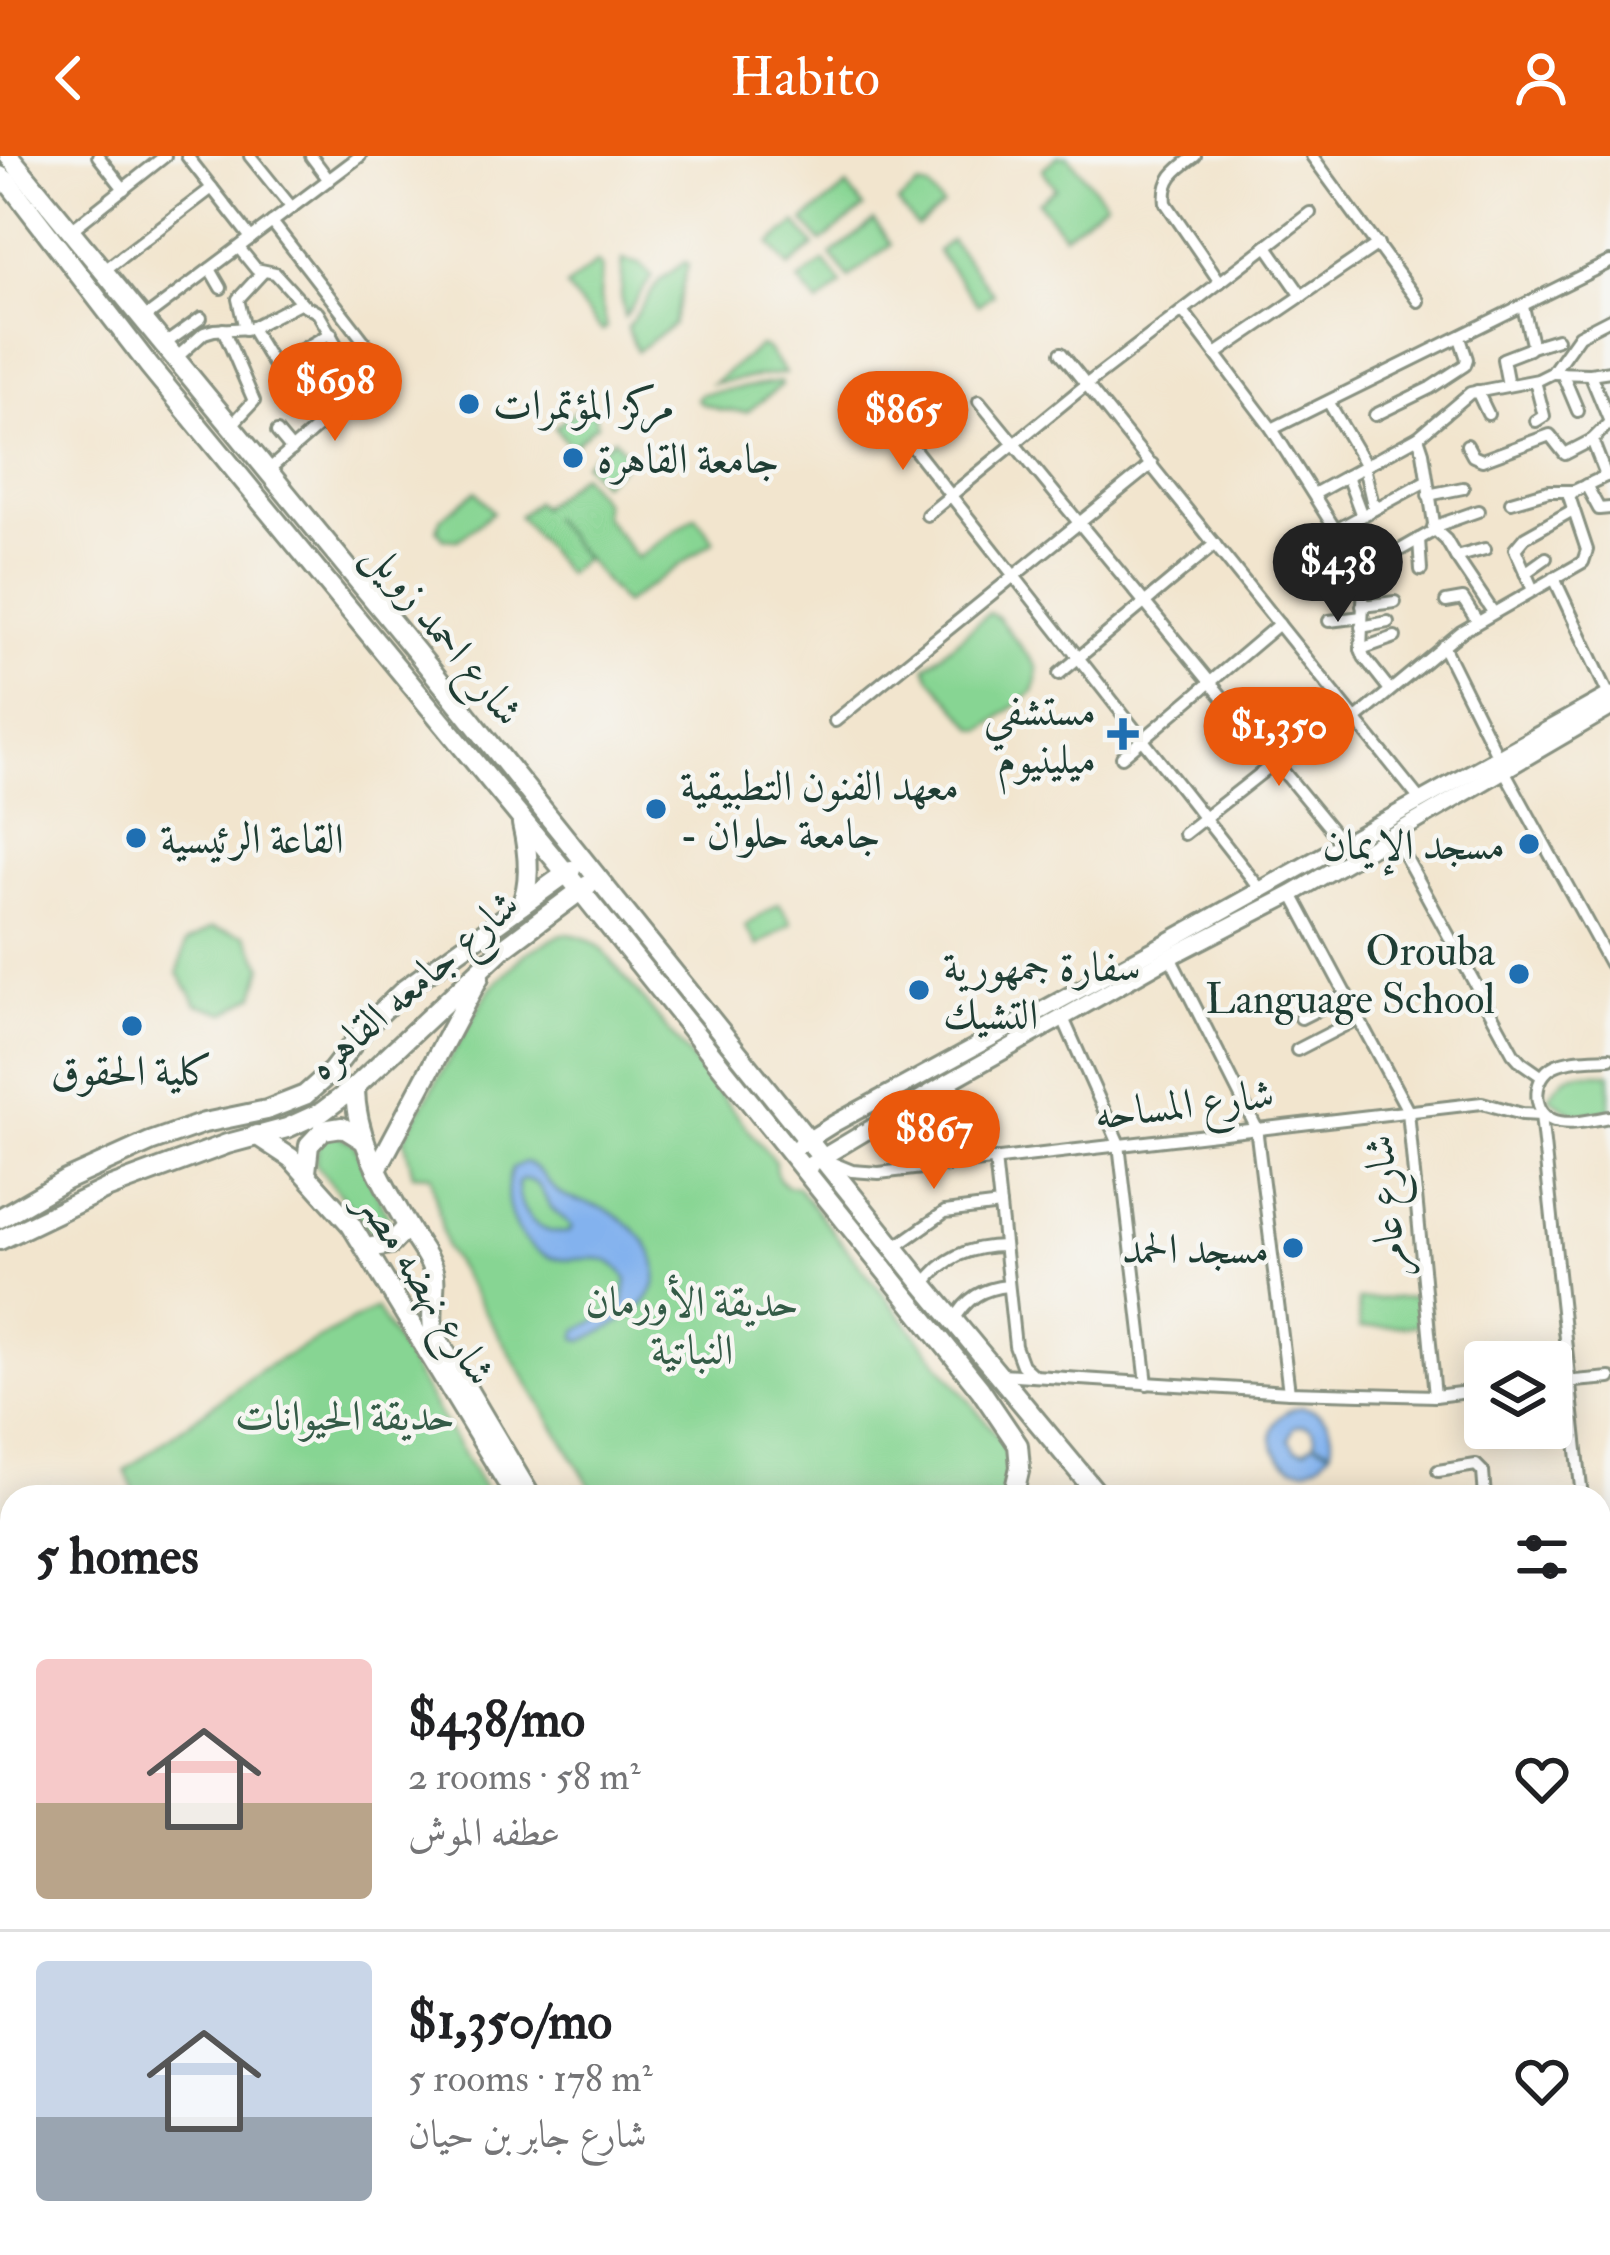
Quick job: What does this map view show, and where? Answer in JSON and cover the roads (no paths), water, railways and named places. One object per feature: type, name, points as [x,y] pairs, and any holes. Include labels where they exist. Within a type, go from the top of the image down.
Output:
[{"type":"main road","name":"شارع احمد زويل","points":[[6,167],[70,231],[1090,1485]]},
{"type":"main road","name":"شارع احمد زويل","points":[[6,167],[150,367],[580,890],[980,1389],[1018,1445],[1016,1485]]},
{"type":"main road","points":[[803,1169],[1170,957],[1394,836],[1605,699]]},
{"type":"main road","points":[[789,1152],[1420,801],[1502,765]]},
{"type":"main road","points":[[497,791],[517,776]]},
{"type":"main road","points":[[520,820],[528,865],[521,905]]},
{"type":"main road","name":"شارع جامعه القاهره","points":[[0,1218],[66,1180],[150,1142],[305,1095],[405,989],[585,860]]},
{"type":"main road","name":"شارع جامعه القاهره","points":[[0,1240],[106,1189],[308,1120],[355,1087],[525,930],[599,877]]},
{"type":"main road","points":[[376,1169],[485,965]]},
{"type":"main road","points":[[405,989],[422,999],[430,1016]]},
{"type":"main road","name":"شارع نهضه مصر","points":[[355,1087],[363,1140],[435,1271],[430,1310],[434,1333],[524,1485]]},
{"type":"main road","points":[[307,1172],[310,1145],[322,1130],[342,1127],[363,1140]]},
{"type":"main road","name":"شارع نهضه مصر","points":[[256,1136],[291,1157],[342,1214],[509,1485]]},
{"type":"main road","points":[[367,1249],[391,1244],[407,1227]]},
{"type":"main road","points":[[980,1389],[997,1374]]},
{"type":"street","points":[[98,156],[124,189]]},
{"type":"street","points":[[141,156],[150,168]]},
{"type":"street","points":[[70,231],[165,156]]},
{"type":"street","points":[[187,156],[251,238]]},
{"type":"street","points":[[250,156],[292,208]]},
{"type":"street","points":[[311,156],[329,180]]},
{"type":"street","points":[[142,320],[360,156]]},
{"type":"street","points":[[1195,156],[1169,178],[1166,203],[1220,282]]},
{"type":"street","points":[[1312,156],[1418,301]]},
{"type":"street","points":[[102,272],[212,188]]},
{"type":"street","points":[[927,515],[1087,384],[1310,213]]},
{"type":"street","points":[[272,222],[393,378],[395,387],[366,412]]},
{"type":"street","points":[[1216,355],[1378,244]]},
{"type":"street","points":[[1267,246],[1302,296]]},
{"type":"street","points":[[239,248],[256,269],[275,273],[318,313],[344,362],[354,371],[363,371],[388,394]]},
{"type":"street","points":[[1272,429],[1610,262]]},
{"type":"street","points":[[210,269],[221,288]]},
{"type":"street","points":[[262,272],[238,299],[248,329],[296,404],[327,388],[337,410],[266,472]]},
{"type":"street","points":[[168,353],[203,333],[248,329],[301,302]]},
{"type":"street","points":[[1523,307],[1531,347]]},
{"type":"street","points":[[1183,311],[1272,429],[1362,572],[1363,653],[1390,690]]},
{"type":"street","points":[[168,353],[201,317]]},
{"type":"street","points":[[1557,373],[1579,335],[1610,319]]},
{"type":"street","points":[[263,321],[273,337]]},
{"type":"street","points":[[223,329],[254,401],[230,427]]},
{"type":"street","points":[[303,358],[307,345],[331,333]]},
{"type":"street","points":[[1375,415],[1436,385],[1466,363],[1460,338]]},
{"type":"street","points":[[1508,385],[1503,359],[1557,339]]},
{"type":"street","points":[[1061,353],[1420,801]]},
{"type":"street","points":[[1421,357],[1451,408]]},
{"type":"street","points":[[335,399],[354,371]]},
{"type":"street","points":[[1313,494],[1418,437],[1462,398],[1477,391],[1557,373],[1610,371]]},
{"type":"street","points":[[1557,373],[1578,412]]},
{"type":"street","points":[[1590,374],[1606,403],[1610,422],[1593,443]]},
{"type":"street","points":[[1534,381],[1544,416],[1536,421]]},
{"type":"street","points":[[1477,391],[1488,414]]},
{"type":"street","points":[[980,400],[1343,844]]},
{"type":"street","points":[[1329,403],[1365,466],[1368,512]]},
{"type":"street","points":[[893,422],[1261,890]]},
{"type":"street","points":[[277,432],[292,450]]},
{"type":"street","points":[[1467,445],[1482,460],[1548,435],[1565,454],[1610,439]]},
{"type":"street","points":[[1418,437],[1434,529],[1493,612]]},
{"type":"street","points":[[1355,719],[1477,621],[1583,562],[1587,556],[1569,496],[1608,475],[1593,443]]},
{"type":"street","points":[[835,721],[1152,464]]},
{"type":"street","points":[[1347,476],[1368,512]]},
{"type":"street","points":[[1336,530],[1426,481]]},
{"type":"street","points":[[1428,495],[1463,488]]},
{"type":"street","points":[[1510,502],[1580,488]]},
{"type":"street","points":[[1580,488],[1599,509],[1610,507]]},
{"type":"street","points":[[1533,590],[1521,556],[1525,537],[1573,510]]},
{"type":"street","points":[[1307,589],[1362,572],[1434,529],[1478,511]]},
{"type":"street","points":[[1419,539],[1421,570]]},
{"type":"street","points":[[1059,674],[1215,544]]},
{"type":"street","points":[[1456,557],[1485,548]]},
{"type":"street","points":[[1525,573],[1546,558]]},
{"type":"street","points":[[1554,578],[1605,699]]},
{"type":"street","points":[[1446,602],[1463,599],[1477,621]]},
{"type":"street","points":[[1329,621],[1362,616],[1395,602]]},
{"type":"street","points":[[1362,616],[1388,622]]},
{"type":"street","points":[[1122,757],[1279,624]]},
{"type":"street","points":[[1349,665],[1395,637]]},
{"type":"street","points":[[1443,646],[1610,964]]},
{"type":"street","points":[[1184,834],[1345,706]]},
{"type":"street","points":[[1394,836],[1514,1053],[1541,1076]]},
{"type":"street","name":"شارع عامر","points":[[1292,895],[1408,1111],[1435,1396]]},
{"type":"street","points":[[1170,957],[1256,1127],[1289,1392]]},
{"type":"street","points":[[1301,1018],[1347,995]]},
{"type":"street","points":[[1063,1018],[1119,1144],[1147,1384]]},
{"type":"street","points":[[1298,1050],[1359,1018]]},
{"type":"street","points":[[1610,1058],[1551,1067],[1541,1076],[1537,1089],[1538,1102],[1554,1121],[1610,1117]]},
{"type":"street","points":[[956,1090],[972,1162]]},
{"type":"street","name":"شارع المساحه","points":[[822,1157],[843,1168],[870,1173],[1482,1102],[1554,1121]]},
{"type":"street","points":[[1541,1115],[1566,1341]]},
{"type":"street","points":[[995,1160],[1017,1356],[1036,1377]]},
{"type":"street","points":[[894,1248],[945,1212],[1000,1205]]},
{"type":"street","points":[[924,1285],[949,1259],[978,1248],[1004,1246]]},
{"type":"street","points":[[954,1322],[962,1305],[980,1293],[1008,1286]]},
{"type":"street","points":[[997,1374],[1289,1392],[1464,1393]]},
{"type":"street","points":[[1572,1382],[1610,1378]]},
{"type":"street","points":[[1572,1401],[1581,1485]]},
{"type":"street","points":[[1438,1472],[1477,1465],[1484,1485]]},
{"type":"water","points":[[525,1162],[566,1197],[610,1212],[633,1228],[650,1250],[657,1275],[640,1307],[583,1341],[576,1338],[578,1330],[624,1302],[627,1280],[611,1262],[549,1257],[526,1242],[509,1207],[512,1168]],"holes":[[[529,1180],[572,1227],[569,1232],[548,1231],[532,1221],[518,1183]]]},
{"type":"water","points":[[1302,1407],[1323,1416],[1332,1441],[1331,1449],[1315,1442],[1309,1427],[1294,1427],[1289,1439],[1296,1449],[1305,1450],[1314,1443],[1330,1451],[1315,1465],[1300,1468],[1277,1453],[1272,1440],[1274,1426],[1283,1414]]},
{"type":"place","name":"مركز المؤتمرات","points":[[469,404]]},
{"type":"place","name":"جامعة القاهرة","points":[[573,458]]},
{"type":"place","name":"مستشفي ميلينيوم","points":[[1123,734]]},
{"type":"place","name":"معهد الفنون التطبيقية - جامعة حلوان","points":[[656,809]]},
{"type":"place","name":"القاعة الرئيسية","points":[[136,838]]},
{"type":"place","name":"مسجد الإيمان","points":[[1529,844]]},
{"type":"place","name":"Orouba Language School","points":[[1519,974]]},
{"type":"place","name":"سفارة جمهورية التشيك","points":[[919,990]]},
{"type":"place","name":"كلية الحقوق","points":[[132,1026]]},
{"type":"place","name":"مسجد الحمد","points":[[1293,1248]]},
{"type":"park label","name":"حديقة الأورمان النباتية","points":[[692,1325]]},
{"type":"park label","name":"حديقة الحيوانات","points":[[345,1415]]}]
